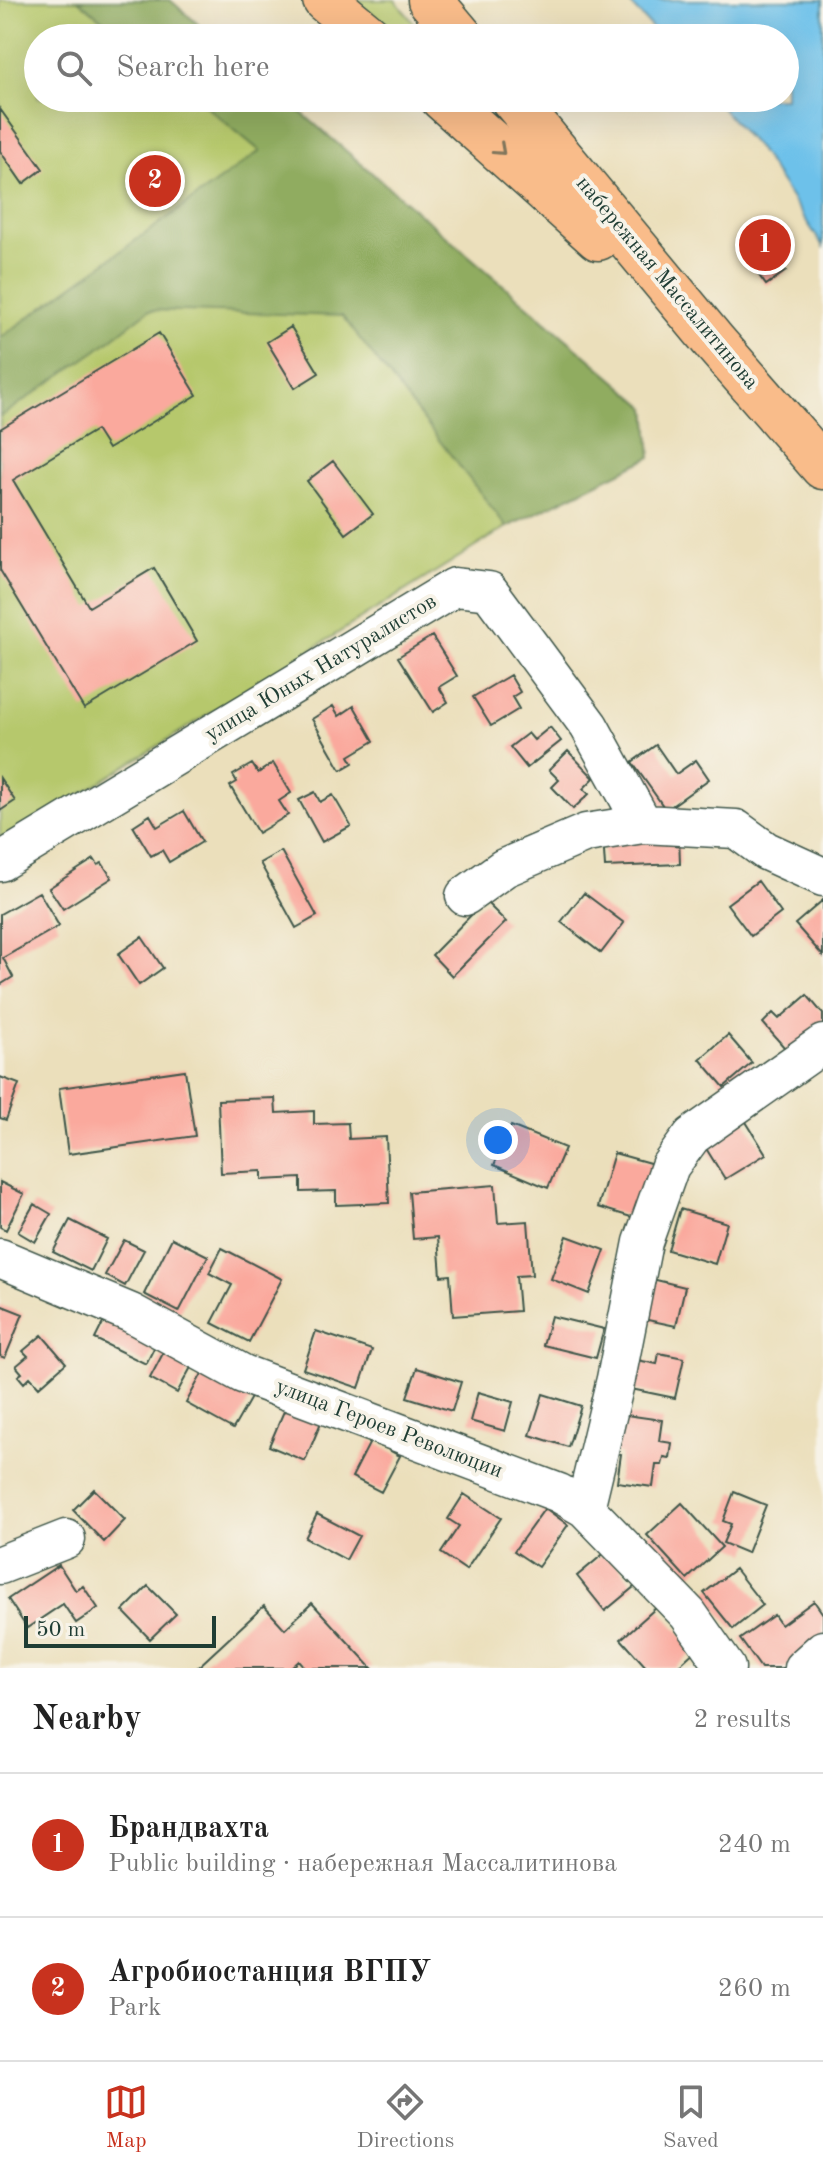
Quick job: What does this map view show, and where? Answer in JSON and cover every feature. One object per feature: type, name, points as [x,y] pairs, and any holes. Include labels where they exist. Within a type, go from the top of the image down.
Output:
[{"type":"main road","points":[[325,0],[354,24]]},
{"type":"main road","points":[[430,0],[450,24]]},
{"type":"main road","points":[[458,112],[715,343]]},
{"type":"main road","name":"набережная Массалитинова","points":[[524,112],[715,343],[823,467]]},
{"type":"street","name":"улица Юных Натуралистов","points":[[0,862],[455,587],[489,591],[589,726],[643,824]]},
{"type":"street","points":[[465,896],[504,868],[586,833],[643,824],[736,829],[766,851],[823,877]]},
{"type":"street","points":[[585,1508],[616,1379],[643,1242],[670,1166],[692,1136],[823,1044]]},
{"type":"street","name":"улица Героев Революции","points":[[0,1258],[131,1313],[243,1374],[559,1493],[585,1508],[688,1614],[726,1668]]},
{"type":"street","points":[[0,1565],[66,1539]]},
{"type":"street","points":[[803,1668],[823,1650]]},
{"type":"green space","points":[[0,0],[170,0],[198,24],[24,24],[24,112],[300,112],[647,408],[651,457],[507,527],[0,845]]},
{"type":"green space","points":[[78,0],[170,0],[198,24],[107,24]]},
{"type":"green space","points":[[349,0],[395,0],[415,24],[377,24]]},
{"type":"green space","points":[[213,112],[300,112],[647,408],[651,457],[507,527],[342,316],[149,310],[0,417],[0,338],[260,151]]},
{"type":"water","points":[[627,0],[823,0],[823,246],[762,154],[725,112],[799,112],[799,24],[648,24]]},
{"type":"building","points":[[0,109],[43,169],[23,184],[0,151]]},
{"type":"building","points":[[773,252],[786,271],[766,285],[752,266]]},
{"type":"building","points":[[291,327],[319,373],[295,388],[267,342]]},
{"type":"building","points":[[159,333],[197,395],[108,449],[96,430],[13,480],[89,607],[154,568],[197,641],[84,709],[0,570],[0,429]]},
{"type":"building","points":[[333,461],[373,514],[346,534],[307,481]]},
{"type":"building","points":[[432,636],[457,676],[439,687],[448,702],[433,712],[398,657]]},
{"type":"building","points":[[510,675],[520,692],[512,697],[519,709],[491,726],[473,697]]},
{"type":"building","points":[[333,706],[339,716],[354,706],[374,741],[349,756],[353,763],[341,770],[312,719]]},
{"type":"building","points":[[550,727],[561,741],[527,768],[510,747],[528,733],[534,740]]},
{"type":"building","points":[[656,745],[676,774],[696,760],[709,779],[666,810],[632,762]]},
{"type":"building","points":[[568,751],[594,778],[583,789],[589,794],[573,809],[552,787],[559,780],[549,770]]},
{"type":"building","points":[[273,763],[291,793],[279,801],[288,815],[258,833],[230,786],[237,782],[233,775],[252,764],[258,773]]},
{"type":"building","points":[[0,778],[15,801],[0,811]]},
{"type":"building","points":[[315,792],[320,802],[333,795],[351,826],[322,842],[299,800]]},
{"type":"building","points":[[184,811],[202,842],[169,862],[162,850],[151,856],[133,826],[150,815],[157,827]]},
{"type":"building","points":[[679,833],[680,864],[605,867],[603,836]]},
{"type":"building","points":[[281,851],[317,916],[296,928],[260,863]]},
{"type":"building","points":[[94,859],[98,865],[102,863],[112,878],[63,909],[49,888]]},
{"type":"building","points":[[758,881],[781,913],[751,936],[727,904]]},
{"type":"building","points":[[39,892],[59,926],[3,958],[13,977],[0,985],[0,914]]},
{"type":"building","points":[[584,893],[624,923],[601,953],[561,922]]},
{"type":"building","points":[[823,900],[823,956],[795,924]]},
{"type":"building","points":[[485,901],[506,922],[452,976],[432,955]]},
{"type":"building","points":[[142,937],[163,968],[139,985],[118,954]]},
{"type":"building","points":[[807,995],[823,1014],[823,1027],[791,1055],[763,1023],[773,1013],[779,1019]]},
{"type":"building","points":[[728,1035],[752,1063],[724,1087],[700,1059]]},
{"type":"building","points":[[185,1070],[195,1136],[68,1154],[59,1088]]},
{"type":"building","points":[[0,1077],[19,1084],[6,1120],[0,1118]]},
{"type":"building","points":[[275,1098],[276,1113],[314,1111],[314,1124],[348,1123],[349,1139],[386,1137],[389,1203],[336,1205],[336,1191],[301,1192],[301,1178],[262,1180],[262,1171],[221,1173],[218,1100]]},
{"type":"building","points":[[743,1117],[766,1154],[725,1179],[702,1142]]},
{"type":"building","points":[[511,1126],[565,1148],[548,1188],[494,1165]]},
{"type":"building","points":[[614,1153],[657,1165],[641,1220],[598,1207]]},
{"type":"building","points":[[0,1182],[24,1194],[6,1230],[0,1227]]},
{"type":"building","points":[[495,1185],[498,1223],[528,1221],[532,1275],[516,1276],[519,1311],[453,1316],[450,1275],[441,1276],[438,1237],[413,1239],[409,1192]]},
{"type":"building","points":[[34,1204],[51,1214],[35,1242],[18,1232]]},
{"type":"building","points":[[680,1209],[727,1223],[715,1264],[668,1250]]},
{"type":"building","points":[[70,1220],[107,1239],[91,1271],[53,1252]]},
{"type":"building","points":[[567,1236],[605,1250],[589,1294],[551,1279]]},
{"type":"building","points":[[172,1238],[208,1256],[179,1312],[144,1294]]},
{"type":"building","points":[[124,1240],[144,1250],[125,1286],[105,1275]]},
{"type":"building","points":[[222,1248],[282,1279],[249,1342],[212,1323],[232,1285],[209,1273]]},
{"type":"building","points":[[652,1279],[685,1287],[676,1326],[643,1319]]},
{"type":"building","points":[[0,1305],[23,1314],[5,1358],[0,1356]]},
{"type":"building","points":[[109,1311],[160,1336],[146,1364],[95,1339]]},
{"type":"building","points":[[551,1316],[604,1329],[596,1358],[543,1345]]},
{"type":"building","points":[[316,1331],[372,1350],[359,1388],[303,1369]]},
{"type":"building","points":[[42,1335],[66,1363],[39,1387],[30,1377],[24,1383],[18,1376],[22,1373],[16,1366],[28,1356],[23,1351]]},
{"type":"building","points":[[169,1342],[196,1358],[177,1393],[150,1378]]},
{"type":"building","points":[[659,1353],[684,1358],[675,1398],[631,1389],[637,1360],[657,1364]]},
{"type":"building","points":[[205,1368],[253,1394],[233,1429],[186,1403]]},
{"type":"building","points":[[417,1368],[461,1382],[452,1411],[407,1397]]},
{"type":"building","points":[[478,1392],[513,1402],[505,1431],[470,1421]]},
{"type":"building","points":[[543,1394],[581,1406],[568,1447],[530,1435]]},
{"type":"building","points":[[287,1404],[322,1420],[305,1461],[269,1446]]},
{"type":"building","points":[[619,1414],[662,1420],[659,1441],[672,1443],[670,1458],[664,1457],[662,1465],[656,1465],[653,1487],[617,1482],[621,1454],[614,1453]]},
{"type":"building","points":[[371,1440],[400,1456],[381,1492],[352,1477]]},
{"type":"building","points":[[94,1489],[125,1520],[104,1542],[73,1510]]},
{"type":"building","points":[[734,1492],[766,1505],[747,1553],[723,1543],[731,1524],[723,1521]]},
{"type":"building","points":[[464,1494],[501,1518],[466,1570],[441,1553],[459,1526],[448,1519]]},
{"type":"building","points":[[682,1503],[722,1547],[687,1579],[647,1535]]},
{"type":"building","points":[[545,1508],[568,1525],[538,1567],[514,1551]]},
{"type":"building","points":[[317,1514],[359,1536],[346,1560],[305,1538]]},
{"type":"building","points":[[607,1551],[635,1586],[605,1611],[577,1576]]},
{"type":"building","points":[[59,1565],[76,1591],[83,1586],[98,1608],[76,1623],[63,1604],[27,1628],[8,1599]]},
{"type":"building","points":[[735,1569],[763,1605],[733,1629],[704,1593]]},
{"type":"building","points":[[148,1586],[176,1614],[150,1639],[123,1611]]},
{"type":"building","points":[[814,1601],[823,1614],[823,1640],[784,1668],[761,1668],[740,1639],[774,1615],[781,1625]]},
{"type":"building","points":[[312,1603],[372,1668],[305,1668],[299,1661],[291,1668],[197,1668],[264,1606],[285,1629]]},
{"type":"building","points":[[657,1607],[696,1650],[676,1668],[647,1668],[621,1639]]},
{"type":"place","name":"Агробиостанция ВГПУ","points":[[155,181]]},
{"type":"place","name":"Брандвахта","points":[[765,245]]}]
